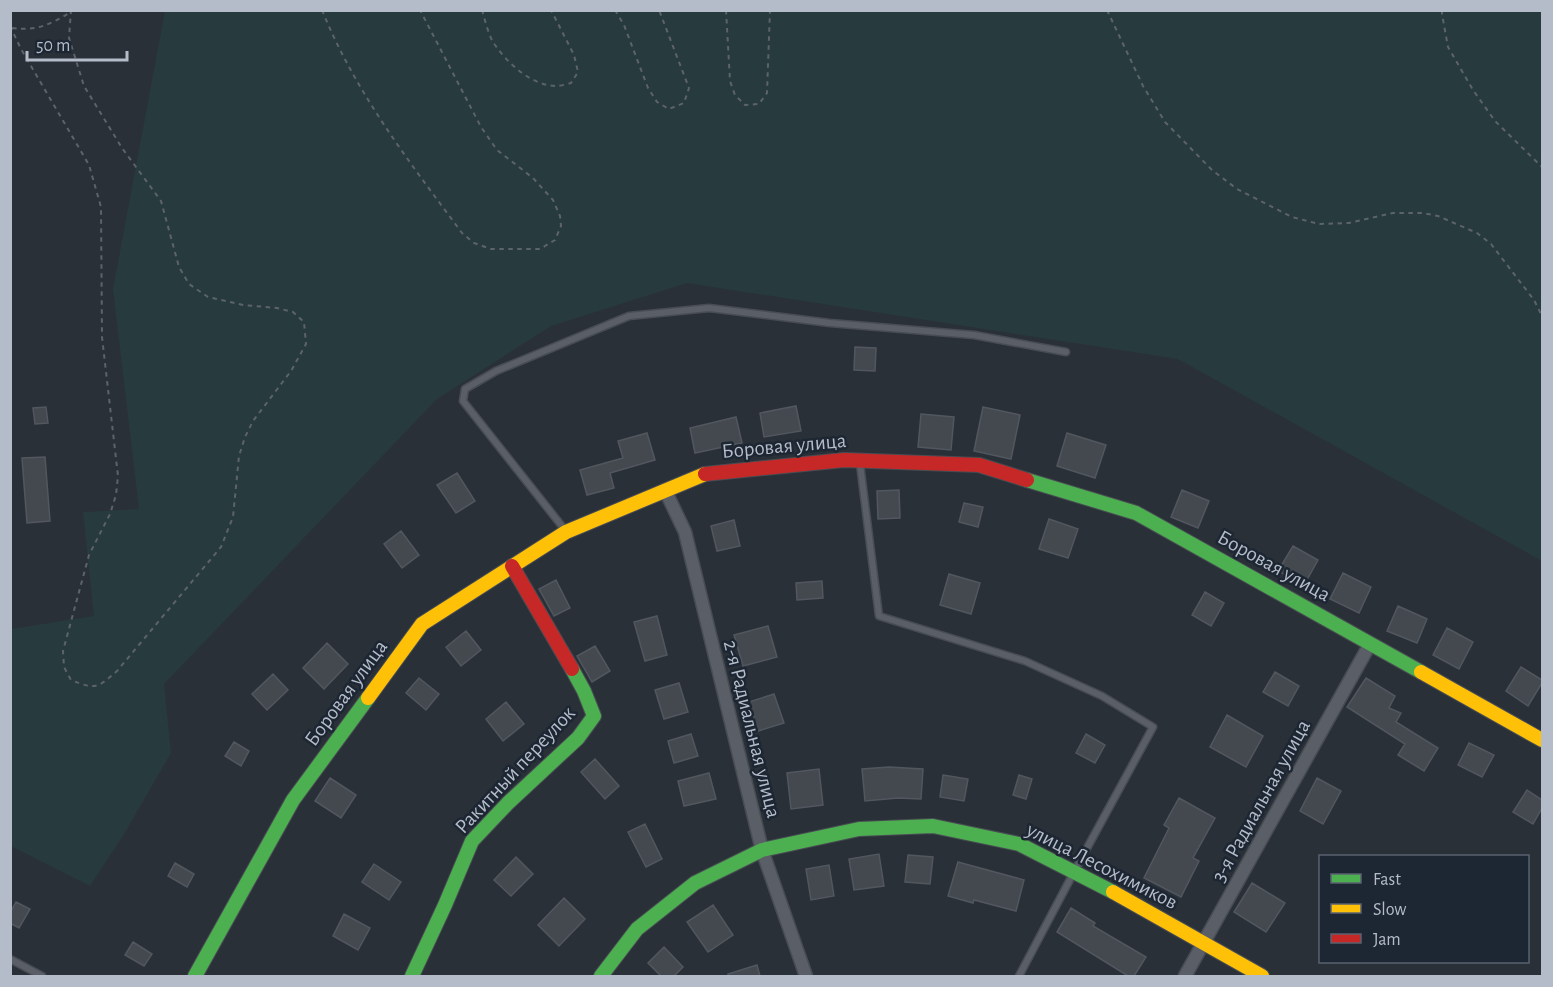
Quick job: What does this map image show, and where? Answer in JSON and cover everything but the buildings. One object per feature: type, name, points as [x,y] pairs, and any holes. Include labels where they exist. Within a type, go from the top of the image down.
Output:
[{"type":"street","name":"Боровая улица","points":[[195,976],[293,800],[422,624],[566,532],[702,474],[844,460],[980,465],[1136,513],[1542,740]]},
{"type":"street","name":"2-я Радиальная улица","points":[[665,490],[685,532],[762,850],[806,976]]},
{"type":"street","name":"Ракитный переулок","points":[[412,976],[472,841],[508,803],[578,738],[594,716],[584,691],[512,566]]},
{"type":"street","name":"3-я Радиальная улица","points":[[1185,976],[1370,644]]},
{"type":"street","name":"улица Лесохимиков","points":[[601,976],[637,929],[695,883],[762,850],[859,829],[933,826],[1019,844],[1119,895],[1262,976]]},
{"type":"lane","points":[[566,532],[463,401],[465,389],[496,371],[629,316],[709,308],[830,323],[974,335],[1066,352]]},
{"type":"lane","points":[[860,460],[879,616],[1025,661],[1102,696],[1152,727],[1019,976]]},
{"type":"lane","points":[[10,959],[42,976]]},
{"type":"path","points":[[321,10],[351,70],[402,153],[462,233],[474,243],[491,249],[540,249],[555,240],[561,226],[554,200],[532,178],[497,150],[486,135],[420,10]]},
{"type":"path","points":[[482,10],[492,40],[509,63],[523,74],[544,84],[557,86],[571,83],[578,72],[574,55],[551,10]]},
{"type":"path","points":[[615,10],[624,25],[648,88],[657,102],[669,108],[684,103],[689,88],[659,10]]},
{"type":"path","points":[[726,10],[730,81],[735,95],[745,105],[759,104],[767,93],[770,10]]},
{"type":"path","points":[[1107,10],[1143,86],[1165,122],[1212,170],[1237,189],[1292,218],[1319,224],[1349,223],[1393,213],[1423,213],[1438,216],[1477,233],[1491,243],[1534,300],[1542,316]]},
{"type":"path","points":[[1442,10],[1448,47],[1473,90],[1495,121],[1542,167]]},
{"type":"path","points":[[11,27],[21,50],[88,165],[100,207],[102,337],[118,476],[116,495],[82,578],[63,651],[64,666],[71,680],[89,687],[104,683],[117,671],[221,547],[233,517],[239,456],[245,437],[253,421],[291,371],[306,344],[304,322],[293,312],[208,297],[189,284],[179,267],[161,201],[122,148],[84,86],[69,38],[71,11]]},
{"type":"path","points":[[11,27],[28,30],[52,24],[71,11]]},
{"type":"green space","points":[[165,11],[1542,11],[1542,561],[1178,359],[687,283],[551,326],[437,399],[164,684],[171,753],[124,834],[90,886],[11,846],[11,629],[94,616],[83,512],[139,509],[113,289]]},
{"type":"traffic: fast","points":[[1027,480],[1136,513],[1421,672]]},
{"type":"traffic: fast","points":[[412,976],[472,841],[508,803],[578,738],[594,716],[572,669]]},
{"type":"traffic: fast","points":[[195,976],[293,800],[368,698]]},
{"type":"traffic: fast","points":[[601,976],[637,929],[695,883],[762,850],[859,829],[933,826],[1019,844],[1113,892]]},
{"type":"traffic: slow","points":[[368,698],[422,624],[566,532],[705,474]]},
{"type":"traffic: slow","points":[[1421,672],[1542,740]]},
{"type":"traffic: slow","points":[[1113,892],[1262,976]]},
{"type":"traffic: jam","points":[[705,474],[844,460],[979,465],[1027,480]]},
{"type":"traffic: jam","points":[[512,566],[572,669]]}]
